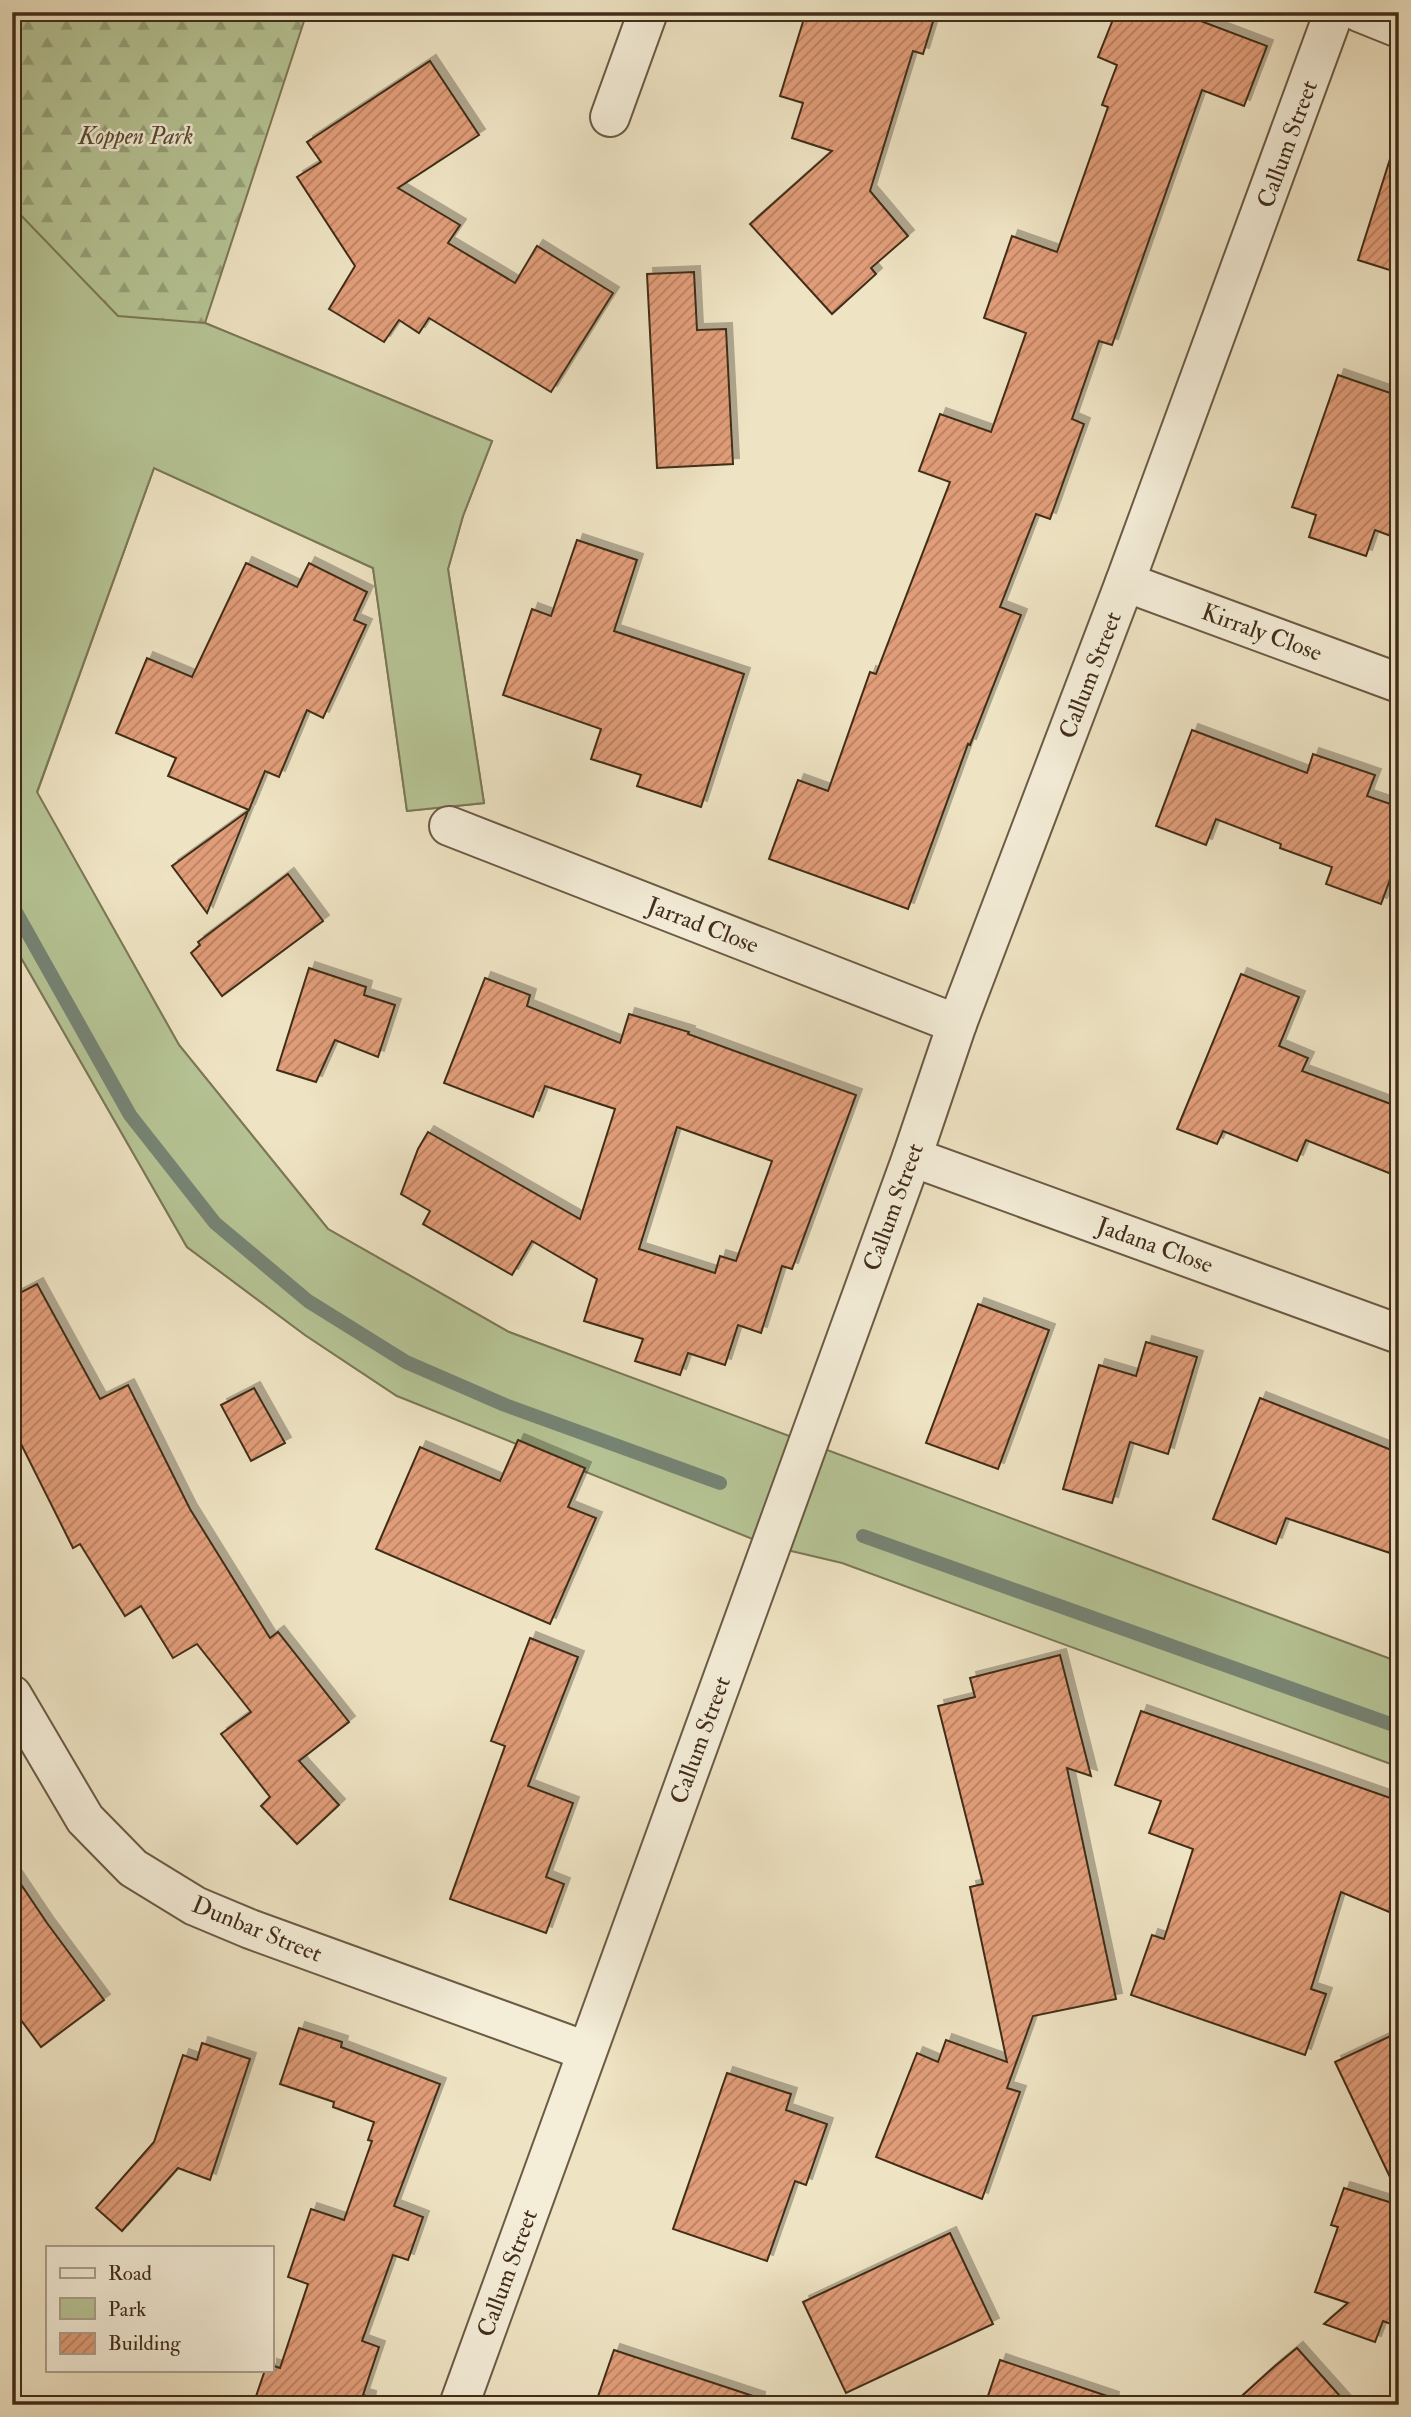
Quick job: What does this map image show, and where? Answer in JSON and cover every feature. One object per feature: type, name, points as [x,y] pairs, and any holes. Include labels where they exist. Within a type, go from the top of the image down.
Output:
[{"type":"street","points":[[610,117],[648,12]]},
{"type":"street","name":"Callum Street","points":[[459,2405],[912,1157],[957,1024],[1125,582],[1334,12]]},
{"type":"street","points":[[1359,12],[1399,27]]},
{"type":"street","name":"Kirraly Close","points":[[1125,582],[1399,683]]},
{"type":"street","name":"Jarrad Close","points":[[449,826],[957,1024]]},
{"type":"street","name":"Jadana Close","points":[[912,1157],[1399,1334]]},
{"type":"street","name":"Dunbar Street","points":[[12,1695],[85,1819],[133,1868],[195,1906],[250,1929],[586,2051]]},
{"type":"green space","name":"Koppen Park","points":[[12,12],[307,12],[205,323],[492,441],[463,516],[448,569],[484,803],[407,811],[373,568],[154,468],[37,793],[179,1045],[328,1229],[509,1332],[807,1444],[397,1396],[305,1335],[187,1247],[12,942]]},
{"type":"green space","name":"Koppen Park","points":[[12,206],[118,316],[205,323],[492,441],[463,516],[448,569],[484,803],[407,811],[373,568],[154,468],[37,792],[179,1045],[328,1229],[509,1332],[1399,1662],[1399,1767],[842,1563],[770,1546],[397,1396],[305,1335],[187,1247],[12,942]]},
{"type":"building","points":[[806,12],[936,12],[923,54],[913,51],[870,191],[908,236],[871,268],[876,274],[832,314],[750,224],[832,151],[792,138],[803,103],[780,96]]},
{"type":"building","points":[[1116,12],[1177,12],[1267,46],[1244,106],[1202,90],[1112,345],[1099,341],[1072,419],[1084,424],[1050,519],[1036,514],[1000,607],[1021,615],[970,745],[968,744],[908,909],[769,859],[798,780],[828,791],[870,672],[876,674],[950,482],[919,471],[940,414],[991,432],[1026,333],[984,318],[1012,236],[1057,252],[1108,107],[1102,105],[1117,65],[1098,57]]},
{"type":"building","points":[[430,61],[479,135],[398,188],[460,225],[448,243],[515,283],[537,246],[613,293],[551,392],[429,318],[419,333],[399,320],[384,342],[329,309],[355,266],[297,177],[321,162],[307,142]]},
{"type":"building","points":[[1390,159],[1399,160],[1399,273],[1358,260]]},
{"type":"building","points":[[694,272],[697,330],[726,329],[733,464],[657,468],[647,274]]},
{"type":"building","points":[[1338,375],[1399,396],[1399,539],[1375,530],[1366,556],[1309,537],[1316,515],[1292,507]]},
{"type":"building","points":[[577,540],[637,560],[614,631],[744,674],[701,807],[637,786],[641,775],[591,759],[601,729],[503,695],[532,609],[551,616]]},
{"type":"building","points":[[246,563],[297,587],[309,563],[367,592],[354,620],[366,625],[323,718],[307,710],[279,777],[265,771],[249,810],[168,776],[176,758],[116,733],[147,658],[192,677]]},
{"type":"building","points":[[1192,730],[1307,773],[1313,754],[1375,775],[1367,796],[1399,807],[1399,855],[1381,904],[1326,884],[1332,867],[1280,848],[1281,844],[1216,819],[1206,845],[1156,826]]},
{"type":"building","points":[[248,811],[207,913],[172,866]]},
{"type":"building","points":[[288,874],[323,921],[222,996],[191,953],[200,945],[198,942]]},
{"type":"building","points":[[309,968],[366,987],[364,995],[395,1005],[378,1057],[335,1040],[316,1082],[277,1070]]},
{"type":"building","points":[[1241,974],[1299,997],[1279,1046],[1308,1058],[1302,1071],[1399,1107],[1399,1177],[1306,1140],[1297,1161],[1223,1131],[1217,1144],[1177,1129]]},
{"type":"building","points":[[485,978],[530,995],[527,1006],[620,1043],[629,1014],[689,1032],[688,1034],[856,1095],[792,1269],[782,1266],[761,1333],[738,1325],[725,1365],[688,1353],[680,1375],[635,1361],[643,1339],[584,1321],[597,1279],[532,1241],[512,1275],[423,1224],[430,1211],[401,1194],[418,1149],[428,1132],[580,1219],[615,1109],[545,1086],[533,1117],[444,1083]],"holes":[[[677,1127],[772,1161],[736,1261],[720,1256],[715,1273],[639,1249]]]},
{"type":"building","points":[[37,1284],[100,1399],[128,1385],[190,1509],[270,1638],[278,1632],[349,1722],[299,1761],[339,1805],[297,1844],[261,1806],[270,1797],[221,1734],[251,1712],[197,1644],[173,1658],[141,1606],[125,1616],[80,1544],[73,1548],[12,1426],[12,1297]]},
{"type":"building","points":[[978,1304],[1049,1330],[998,1469],[926,1443]]},
{"type":"building","points":[[1146,1342],[1197,1357],[1168,1454],[1130,1442],[1112,1503],[1063,1489],[1099,1365],[1136,1376]]},
{"type":"building","points":[[254,1388],[285,1443],[251,1461],[221,1405]]},
{"type":"building","points":[[1260,1398],[1399,1453],[1399,1556],[1286,1518],[1276,1544],[1213,1519]]},
{"type":"building","points":[[518,1440],[585,1468],[568,1507],[596,1518],[550,1624],[376,1549],[420,1447],[500,1481]]},
{"type":"building","points":[[530,1638],[578,1657],[528,1786],[573,1803],[546,1877],[564,1884],[546,1933],[450,1899],[505,1746],[491,1741]]},
{"type":"building","points":[[1060,1655],[1091,1776],[1067,1768],[1116,1999],[1033,2016],[1007,2088],[1020,2092],[982,2199],[876,2157],[917,2053],[938,2062],[946,2040],[1007,2062],[970,1887],[983,1884],[938,1706],[975,1697],[970,1678]]},
{"type":"building","points":[[1141,1711],[1399,1801],[1399,1916],[1341,1892],[1311,1989],[1326,1994],[1305,2055],[1131,1995],[1152,1935],[1164,1939],[1193,1849],[1149,1833],[1161,1801],[1115,1785]]},
{"type":"building","points":[[12,1871],[104,2000],[41,2047],[12,2008]]},
{"type":"building","points":[[299,2028],[342,2042],[341,2047],[440,2084],[394,2206],[423,2217],[408,2260],[393,2255],[362,2341],[379,2347],[363,2395],[370,2397],[369,2405],[253,2405],[264,2372],[273,2372],[273,2366],[280,2368],[308,2284],[288,2277],[311,2209],[344,2220],[372,2141],[368,2140],[374,2122],[333,2107],[334,2102],[280,2084]]},
{"type":"building","points":[[1399,2032],[1399,2196],[1335,2062]]},
{"type":"building","points":[[202,2043],[250,2059],[210,2180],[178,2168],[122,2231],[96,2208],[154,2142],[183,2055],[197,2060]]},
{"type":"building","points":[[727,2073],[791,2094],[786,2110],[827,2124],[806,2185],[795,2181],[767,2261],[673,2229]]},
{"type":"building","points":[[1344,2188],[1399,2205],[1399,2327],[1383,2321],[1375,2342],[1324,2324],[1348,2303],[1315,2292],[1338,2227],[1331,2225]]},
{"type":"building","points":[[950,2233],[993,2324],[846,2393],[803,2302]]},
{"type":"building","points":[[1297,2348],[1348,2405],[1232,2405],[1275,2366]]},
{"type":"building","points":[[614,2350],[759,2398],[758,2405],[595,2405]]},
{"type":"building","points":[[1000,2360],[1113,2398],[1112,2405],[985,2405]]},
{"type":"waterway","points":[[12,905],[130,1115],[215,1223],[308,1301],[406,1362],[505,1405],[720,1483]]},
{"type":"waterway","points":[[863,1536],[1399,1727]]}]
